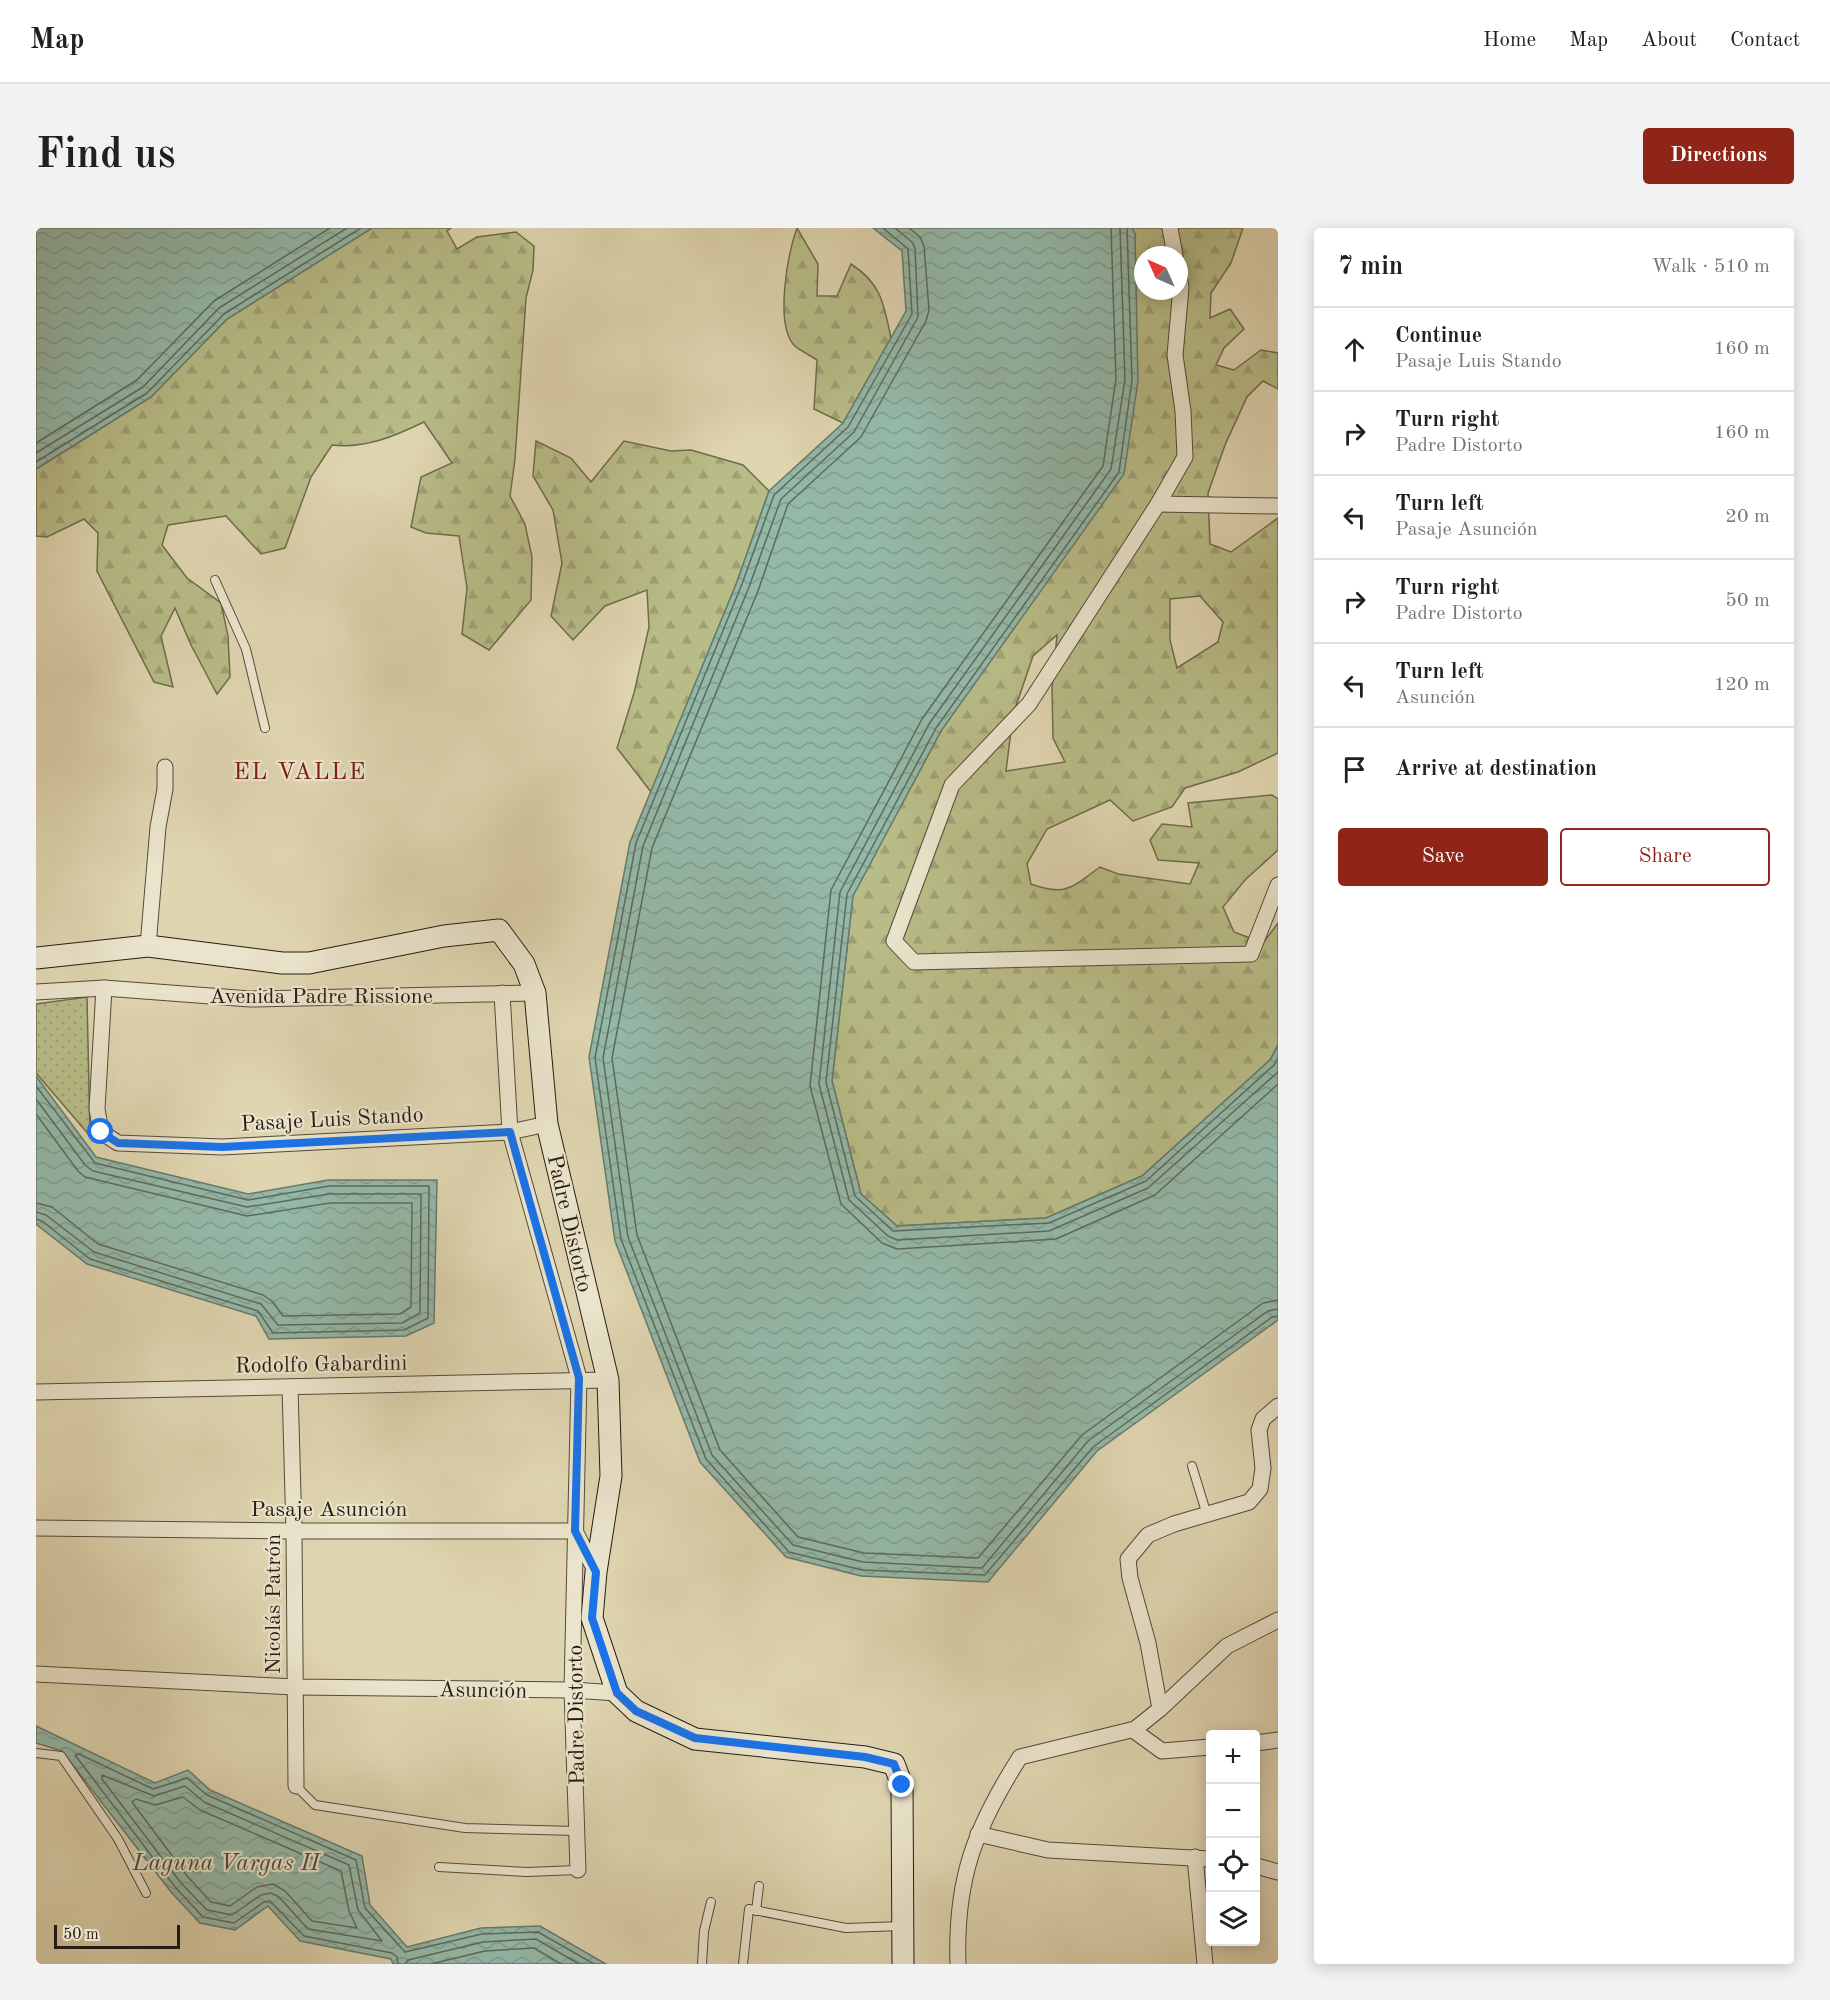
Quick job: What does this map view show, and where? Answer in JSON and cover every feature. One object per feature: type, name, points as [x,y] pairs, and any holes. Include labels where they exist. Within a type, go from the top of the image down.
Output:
[{"type":"street","points":[[1170,228],[1173,246]]},
{"type":"street","points":[[1180,300],[1175,356],[1183,411],[1185,457],[1158,504],[1029,704],[952,785],[894,941],[914,962],[1251,954],[1278,885]]},
{"type":"street","points":[[1158,504],[1278,506]]},
{"type":"street","points":[[148,946],[158,827],[165,789],[165,767]]},
{"type":"street","name":"Avenida Padre Rissione","points":[[36,958],[148,946],[282,963],[309,963],[444,936],[499,930],[524,964]]},
{"type":"street","name":"Padre Distorto","points":[[524,964],[535,993],[548,1124],[608,1380],[611,1476],[596,1572],[592,1618],[617,1693]]},
{"type":"street","name":"Avenida Padre Rissione","points":[[36,992],[104,988],[250,999],[535,993]]},
{"type":"street","name":"Pasaje Luis Stando","points":[[104,988],[97,1109],[101,1132],[118,1143],[222,1147],[510,1132],[548,1124]]},
{"type":"street","name":"Padre Distorto","points":[[502,993],[510,1132],[579,1378],[572,1690],[578,1870]]},
{"type":"street","name":"Rodolfo Gabardini","points":[[36,1392],[579,1378],[608,1380]]},
{"type":"street","name":"Nicolás Patrón","points":[[290,1386],[294,1531],[296,1786]]},
{"type":"street","points":[[1160,1709],[1148,1643],[1130,1578],[1128,1558],[1148,1535],[1174,1524],[1249,1502],[1260,1489],[1263,1468],[1259,1430],[1263,1419],[1278,1406]]},
{"type":"street","name":"Pasaje Asunción","points":[[36,1528],[575,1531]]},
{"type":"street","points":[[575,1531],[596,1572]]},
{"type":"street","points":[[958,1964],[957,1924],[963,1877],[978,1834],[1020,1757],[1132,1730],[1160,1709],[1227,1646],[1278,1620]]},
{"type":"street","name":"Asunción","points":[[36,1674],[295,1687],[572,1690],[617,1693]]},
{"type":"street","points":[[617,1693],[636,1711],[695,1738],[865,1757],[894,1764],[902,1785],[903,1964]]},
{"type":"street","points":[[1132,1730],[1162,1751],[1206,1747]]},
{"type":"street","points":[[1260,1742],[1278,1740]]},
{"type":"street","points":[[978,1834],[1048,1850],[1203,1858],[1205,1964]]},
{"type":"street","points":[[1260,1867],[1278,1872]]},
{"type":"lane","points":[[215,580],[246,649],[265,728]]},
{"type":"lane","points":[[1192,1466],[1207,1515]]},
{"type":"lane","points":[[36,1753],[61,1756],[118,1839],[146,1893]]},
{"type":"lane","points":[[296,1786],[315,1805],[465,1828],[577,1831]]},
{"type":"lane","points":[[439,1867],[527,1872],[578,1870]]},
{"type":"lane","points":[[756,1911],[759,1886]]},
{"type":"lane","points":[[702,1964],[704,1931],[711,1902]]},
{"type":"lane","points":[[743,1964],[749,1909],[846,1929],[903,1925]]},
{"type":"green space","points":[[372,228],[451,228],[447,231],[457,249],[477,237],[516,232],[534,246],[533,270],[526,298],[515,459],[510,496],[525,524],[532,557],[531,600],[489,650],[462,634],[467,588],[459,536],[426,533],[411,527],[421,477],[452,463],[424,422],[368,443],[332,445],[311,477],[285,548],[261,554],[226,516],[168,525],[162,545],[187,578],[221,603],[228,636],[230,677],[217,694],[191,645],[175,608],[161,636],[173,687],[154,682],[97,571],[98,533],[84,519],[47,537],[36,536],[36,469],[151,397],[227,319]]},
{"type":"green space","points":[[797,228],[818,264],[817,296],[837,296],[851,264],[861,271],[875,287],[886,315],[891,338],[843,423],[814,409],[817,360],[795,346],[788,333],[785,320],[785,287],[790,253]]},
{"type":"green space","points":[[1132,228],[1243,228],[1231,263],[1211,293],[1210,318],[1230,309],[1244,329],[1224,348],[1216,365],[1234,370],[1261,350],[1278,353],[1278,389],[1263,381],[1247,397],[1225,445],[1208,493],[1210,544],[1231,552],[1278,518],[1278,753],[1238,772],[1185,788],[1172,807],[1133,821],[1110,800],[1047,829],[1027,864],[1031,884],[1053,890],[1075,885],[1100,867],[1118,874],[1190,884],[1199,863],[1158,860],[1150,840],[1162,824],[1192,827],[1188,803],[1272,795],[1278,799],[1278,850],[1245,880],[1223,907],[1234,932],[1263,943],[1278,923],[1278,1045],[1270,1060],[1142,1176],[1046,1218],[897,1226],[861,1194],[832,1081],[853,895],[941,731],[1135,234]],"holes":[[[1200,596],[1223,622],[1218,642],[1177,668],[1170,640],[1170,599]],[[1057,635],[1052,689],[1053,738],[1065,762],[1006,771],[1013,715],[1033,656]]]},
{"type":"green space","points":[[536,441],[571,458],[591,482],[624,441],[671,451],[691,450],[743,465],[769,491],[737,582],[651,792],[617,748],[634,693],[649,627],[647,590],[605,606],[573,640],[551,616],[562,563],[553,510],[533,476]]},
{"type":"green space","points":[[87,997],[90,1136],[36,1073],[36,1004]]},
{"type":"water","points":[[36,228],[372,228],[227,319],[151,397],[36,469]]},
{"type":"water","points":[[873,228],[1132,228],[1135,234],[1134,300],[1136,300],[1138,381],[1124,474],[941,731],[853,896],[832,1081],[861,1194],[897,1226],[1046,1218],[1142,1176],[1270,1060],[1278,1045],[1278,1320],[1097,1451],[988,1582],[861,1576],[786,1557],[700,1462],[615,1241],[589,1057],[630,842],[737,582],[769,491],[843,423],[906,311],[902,251]]},
{"type":"water","points":[[36,1076],[96,1157],[248,1194],[328,1180],[437,1180],[434,1323],[406,1336],[269,1339],[256,1316],[87,1264],[36,1224]]},
{"type":"water","name":"Laguna Vargas II","points":[[36,1726],[155,1783],[188,1770],[210,1790],[362,1856],[370,1905],[407,1947],[481,1928],[540,1926],[606,1964],[393,1964],[391,1959],[300,1941],[268,1906],[235,1930],[200,1923],[171,1892],[62,1751],[36,1743]]},
{"type":"district","name":"EL VALLE","points":[[300,771]]},
{"type":"route","points":[[101,1132],[118,1143],[222,1147],[510,1132],[579,1378],[575,1531],[596,1572],[592,1618],[617,1693],[636,1711],[695,1738],[865,1757],[894,1764],[902,1785]]}]
